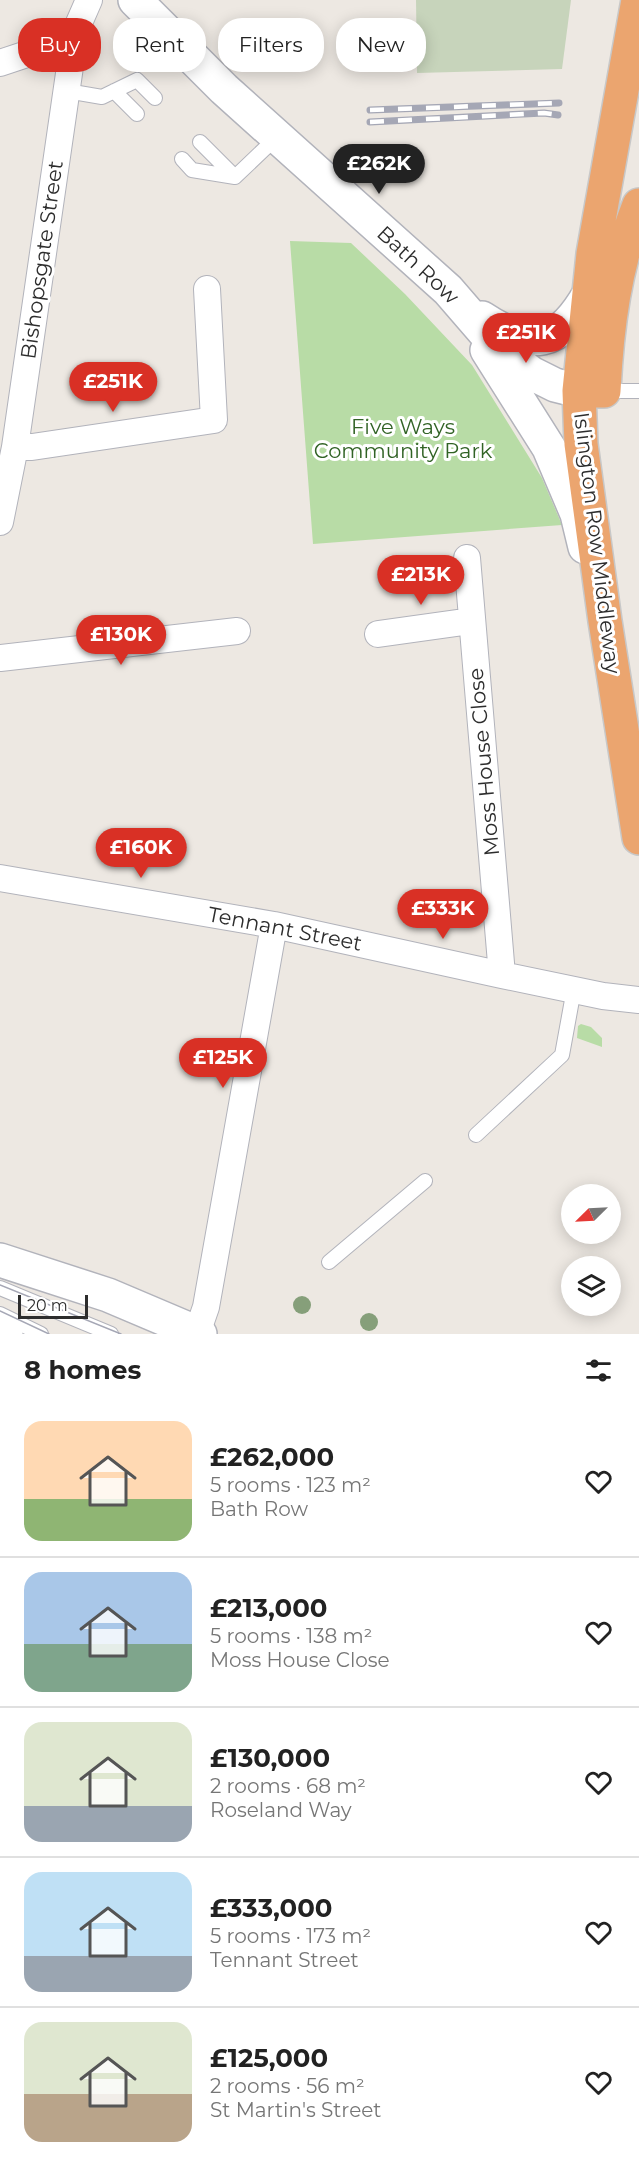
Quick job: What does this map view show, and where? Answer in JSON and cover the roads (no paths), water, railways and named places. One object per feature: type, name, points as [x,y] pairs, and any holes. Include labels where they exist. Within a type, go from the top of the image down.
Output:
[{"type":"highway","name":"Islington Row Middleway","points":[[638,0],[593,254],[589,294],[591,391],[581,444],[605,621],[639,838]]},
{"type":"highway","points":[[591,391],[622,251],[639,205]]},
{"type":"main road","name":"Bath Row","points":[[135,0],[224,89],[448,290],[499,349],[531,374],[555,385],[591,391]]},
{"type":"main road","points":[[448,290],[484,319],[512,334],[528,339],[546,338],[562,331],[578,313],[589,294]]},
{"type":"main road","points":[[448,290],[549,448],[577,514],[605,621]]},
{"type":"main road","points":[[0,1260],[108,1295],[198,1333]]},
{"type":"main road","points":[[0,1331],[6,1334]]},
{"type":"street","name":"Bishopsgate Street","points":[[81,18],[89,0]]},
{"type":"street","points":[[0,63],[18,57]]},
{"type":"street","name":"Bishopsgate Street","points":[[0,522],[15,447],[10,406],[70,72]]},
{"type":"street","points":[[15,447],[33,447],[214,420],[207,289]]},
{"type":"street","name":"Moss House Close","points":[[467,558],[502,975]]},
{"type":"street","points":[[378,634],[471,621]]},
{"type":"street","points":[[0,658],[237,631]]},
{"type":"street","name":"Tennant Street","points":[[0,878],[274,925],[603,996],[639,1000]]},
{"type":"street","points":[[198,1333],[206,1307],[274,925]]},
{"type":"lane","points":[[67,91],[102,97],[137,80],[155,98]]},
{"type":"lane","points":[[114,92],[137,114]]},
{"type":"lane","points":[[236,177],[277,137]]},
{"type":"lane","points":[[200,142],[236,177]]},
{"type":"lane","points":[[182,159],[192,170],[236,177]]},
{"type":"lane","points":[[591,391],[639,391]]},
{"type":"lane","points":[[476,1135],[562,1055],[574,989]]},
{"type":"lane","points":[[329,1262],[425,1181]]},
{"type":"lane","points":[[0,1287],[111,1334]]},
{"type":"lane","points":[[0,1314],[41,1334]]},
{"type":"tram line","points":[[0,1285],[121,1334]]},
{"type":"tram line","points":[[0,1311],[49,1334]]},
{"type":"railway","points":[[370,110],[559,103]]},
{"type":"railway","points":[[370,122],[544,113],[558,115]]},
{"type":"park label","name":"Five Ways Community Park","points":[[403,439]]}]
